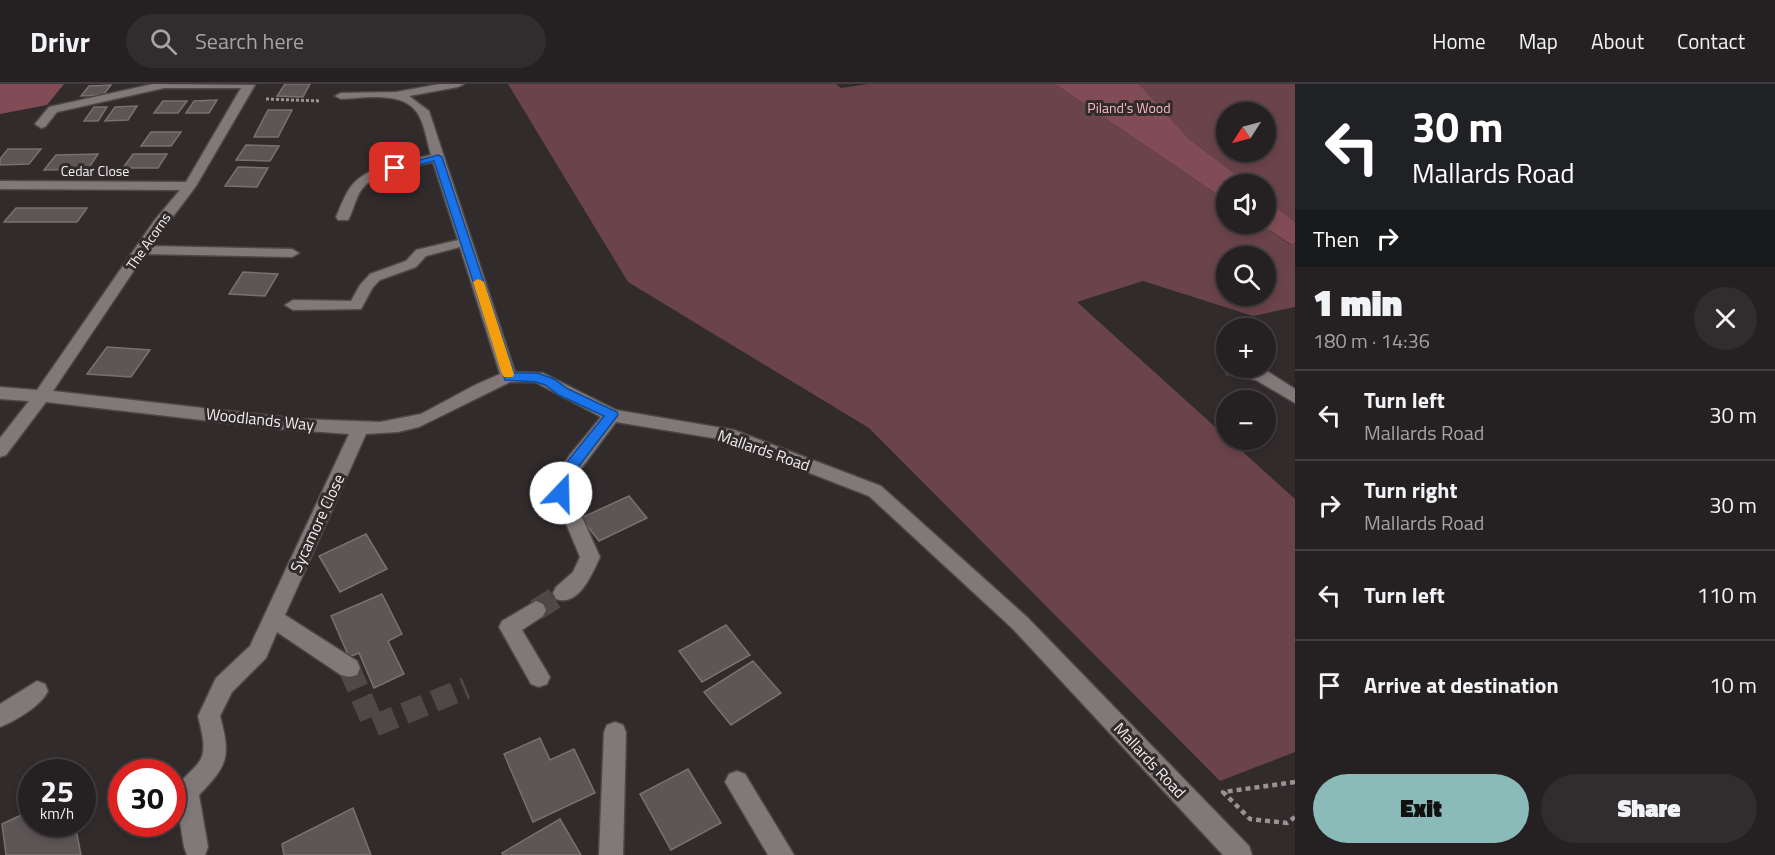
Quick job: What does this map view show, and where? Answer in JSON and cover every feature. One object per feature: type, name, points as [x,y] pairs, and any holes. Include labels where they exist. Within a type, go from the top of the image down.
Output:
[{"type":"street","points":[[40,124],[53,109],[164,85],[249,84]]},
{"type":"street","name":"The Acorns","points":[[0,451],[42,395],[159,224],[190,186],[249,84]]},
{"type":"street","points":[[341,96],[398,95],[458,84]]},
{"type":"street","points":[[398,95],[413,102],[423,111],[509,377]]},
{"type":"street","points":[[343,217],[358,187],[369,178],[395,168],[438,157]]},
{"type":"street","name":"Cedar Close","points":[[0,185],[190,186]]},
{"type":"street","points":[[293,305],[356,306],[367,285],[375,277],[411,264],[421,253],[465,242]]},
{"type":"street","points":[[142,250],[292,253]]},
{"type":"street","name":"Mallards Road","points":[[509,377],[537,378],[549,382],[564,392],[612,415],[728,434],[875,490],[1020,623],[1240,855]]},
{"type":"street","name":"Woodlands Way","points":[[0,393],[42,395],[288,424],[398,426],[416,422],[450,408],[485,385],[509,377]]},
{"type":"street","points":[[1266,378],[1295,397]]},
{"type":"street","points":[[563,593],[581,577],[590,556],[559,485],[612,415]]},
{"type":"street","name":"Sycamore Close","points":[[196,847],[187,791],[212,765],[215,739],[209,716],[224,686],[258,652],[361,427]]},
{"type":"street","points":[[536,610],[509,627],[539,677]]},
{"type":"street","points":[[273,618],[349,668]]},
{"type":"street","points":[[0,717],[37,691]]},
{"type":"street","points":[[611,855],[615,732]]},
{"type":"street","points":[[737,782],[782,855]]},
{"type":"path","points":[[241,99],[327,101],[341,96]]},
{"type":"path","points":[[1295,782],[1222,792],[1250,819],[1287,823],[1295,817]]},
{"type":"shaded area","points":[[508,84],[836,84],[841,88],[868,84],[1055,84],[1216,194],[1216,234],[1275,234],[1291,245],[1295,242],[1295,307],[1253,316],[1222,306],[1276,306],[1276,246],[1216,246],[1216,304],[1143,281],[1077,302],[1216,428],[1216,450],[1241,450],[1295,499],[1295,752],[1220,781],[869,428],[628,282]]},
{"type":"shaded area","points":[[1139,84],[1295,84],[1295,222],[1276,207],[1276,174],[1235,174],[1219,162],[1276,162],[1276,102],[1216,102],[1216,160],[1189,139]]},
{"type":"green space","points":[[0,84],[64,84],[47,105],[0,114]]},
{"type":"green space","name":"Piland's Wood","points":[[1055,84],[1139,84],[1189,139],[1216,160],[1216,162],[1235,174],[1216,174],[1216,194]]},
{"type":"green space","points":[[1276,207],[1295,222],[1295,242],[1292,245],[1275,234]]},
{"type":"building","points":[[285,84],[310,84],[303,97],[277,96]]},
{"type":"building","points":[[111,85],[103,95],[81,96],[89,86]]},
{"type":"building","points":[[217,100],[209,113],[186,113],[194,101]]},
{"type":"building","points":[[163,101],[187,101],[178,113],[154,113]]},
{"type":"building","points":[[137,106],[128,120],[105,121],[115,107]]},
{"type":"building","points":[[94,107],[107,107],[98,121],[84,121]]},
{"type":"building","points":[[268,110],[292,110],[278,137],[254,137]]},
{"type":"building","points":[[151,132],[181,132],[171,146],[141,146]]},
{"type":"building","points":[[246,145],[279,146],[270,161],[236,160]]},
{"type":"building","points":[[8,149],[41,149],[29,164],[0,165],[0,159]]},
{"type":"building","points":[[98,154],[88,169],[44,170],[56,155]]},
{"type":"building","points":[[133,154],[167,154],[158,168],[123,168]]},
{"type":"building","points":[[238,167],[268,168],[257,187],[225,186]]},
{"type":"building","points":[[16,208],[87,208],[77,222],[4,222]]},
{"type":"building","points":[[243,272],[278,274],[265,296],[229,294]]},
{"type":"building","points":[[107,347],[150,350],[131,377],[87,374]]},
{"type":"building","points":[[629,496],[647,518],[599,541],[581,518]]},
{"type":"building","points":[[366,534],[387,569],[340,592],[319,556]]},
{"type":"building","points":[[382,594],[402,634],[388,641],[404,674],[374,688],[359,653],[349,657],[331,616]]},
{"type":"building","points":[[726,625],[750,655],[702,682],[679,651]]},
{"type":"building","points":[[753,661],[781,693],[731,725],[704,692]]},
{"type":"building","points":[[540,738],[550,760],[574,749],[595,793],[533,822],[504,754]]},
{"type":"building","points":[[688,769],[721,823],[671,850],[640,794]]},
{"type":"building","points":[[353,808],[371,855],[284,855],[282,844]]},
{"type":"building","points":[[18,817],[18,837],[78,837],[81,855],[6,855],[2,824]]},
{"type":"building","points":[[560,819],[581,855],[503,855],[502,853]]},
{"type":"tunnel","points":[[536,610],[563,593]]},
{"type":"tunnel","points":[[349,668],[374,726],[466,688]]},
{"type":"slow traffic","points":[[478,282],[508,374]]},
{"type":"route","points":[[395,168],[438,157],[509,377],[523,376],[549,382],[564,392],[612,415],[564,476],[559,485],[561,493]]}]
